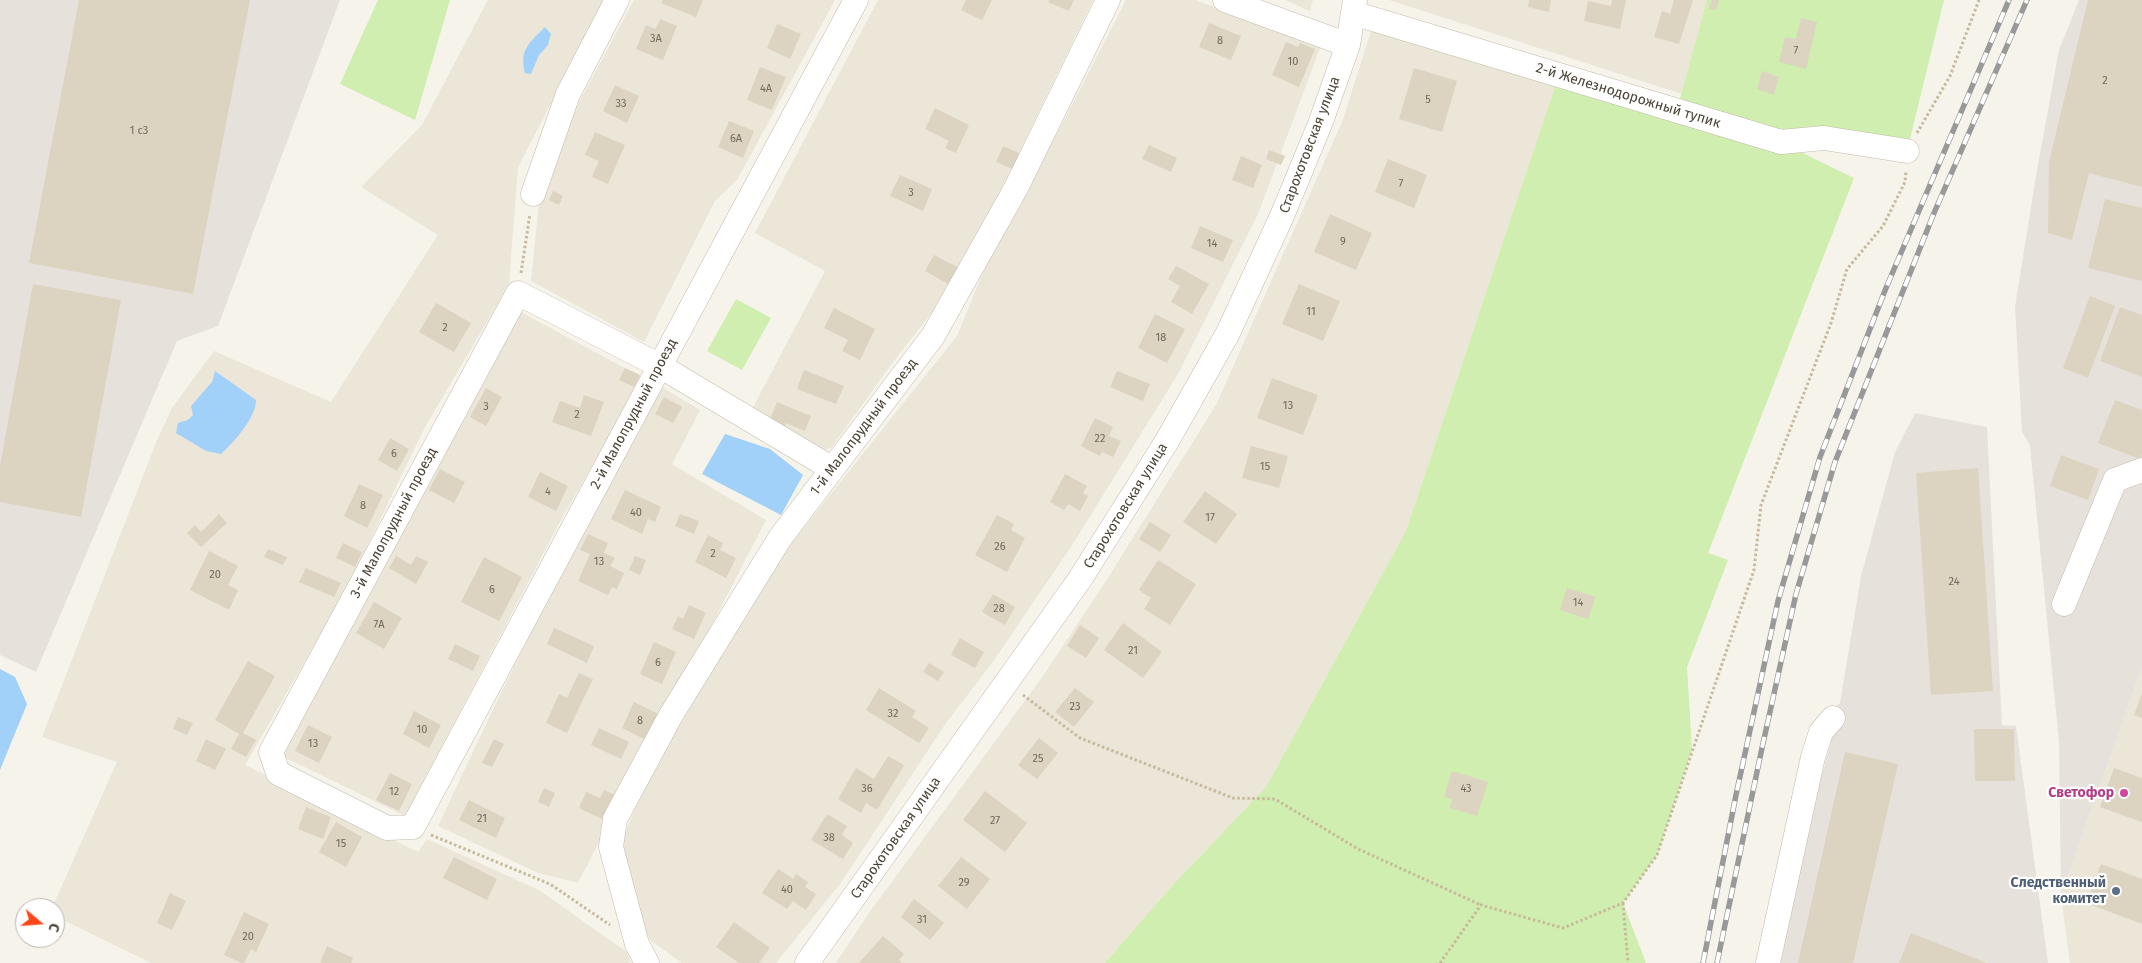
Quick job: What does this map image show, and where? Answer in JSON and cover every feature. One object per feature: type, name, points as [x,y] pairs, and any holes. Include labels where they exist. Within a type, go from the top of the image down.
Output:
[{"type":"street","points":[[533,194],[568,94],[618,0]]},
{"type":"street","name":"2-й Малопрудный проезд","points":[[413,827],[856,0]]},
{"type":"street","name":"1-й Малопрудный проезд","points":[[642,954],[611,847],[615,819],[672,715],[780,538],[831,468],[933,336],[1016,188],[1108,0]]},
{"type":"street","points":[[1225,0],[1348,45]]},
{"type":"street","name":"Старохотовская улица","points":[[807,963],[1080,579],[1168,441],[1228,333],[1282,216],[1320,124],[1348,45],[1354,7]]},
{"type":"street","name":"2-й Железнодорожный тупик","points":[[1354,7],[1781,142],[1824,138],[1907,151]]},
{"type":"street","points":[[518,293],[660,366],[831,468]]},
{"type":"street","name":"3-й Малопрудный проезд","points":[[413,827],[387,828],[278,773],[271,752],[518,293]]},
{"type":"street","points":[[2064,604],[2115,480],[2142,470]]},
{"type":"street","points":[[1768,963],[1813,757],[1821,732],[1832,718]]},
{"type":"path","points":[[1006,682],[1080,738],[1233,798],[1274,799],[1358,849],[1481,905],[1563,928],[1623,903],[1657,855],[1754,570],[1761,505],[1831,323],[1847,269],[1883,226],[1906,182],[1907,151],[1950,76],[1979,0]]},
{"type":"path","points":[[518,293],[533,194]]},
{"type":"path","points":[[413,827],[550,884],[642,954]]},
{"type":"path","points":[[1623,903],[1628,963]]},
{"type":"path","points":[[1440,963],[1481,905]]},
{"type":"shaded area","points":[[0,0],[340,0],[218,326],[177,341],[36,672],[0,655]]},
{"type":"shaded area","points":[[488,0],[605,0],[518,167],[509,284],[424,429],[344,594],[245,765],[418,852],[427,839],[539,890],[628,953],[630,963],[151,963],[65,921],[65,898],[56,898],[117,762],[42,737],[157,440],[172,408],[214,351],[331,402],[438,235],[361,187],[422,125]]},
{"type":"shaded area","points":[[634,0],[835,0],[737,180],[715,201],[644,342],[531,281],[539,203],[579,102]]},
{"type":"shaded area","points":[[878,0],[1093,0],[998,196],[933,311],[890,366],[832,447],[819,453],[750,413],[825,271],[755,233]]},
{"type":"shaded area","points":[[1126,0],[1196,0],[1320,48],[1258,214],[1178,374],[1071,547],[992,663],[946,723],[840,884],[776,963],[682,963],[650,940],[635,908],[622,841],[646,781],[765,582],[790,545],[957,336],[998,236],[1060,128]]},
{"type":"shaded area","points":[[1285,0],[1313,0],[1310,11]]},
{"type":"shaded area","points":[[1389,0],[1707,0],[1682,94]]},
{"type":"shaded area","points":[[2079,0],[2142,0],[2142,667],[2061,896],[2059,742],[2030,446],[2022,431],[2015,307],[2059,50]]},
{"type":"shaded area","points":[[1373,25],[1557,82],[1406,531],[1266,787],[1171,887],[1105,963],[836,963],[869,913],[1043,676],[1104,584],[1216,405],[1342,122]]},
{"type":"shaded area","points":[[519,311],[643,378],[562,518],[405,816],[282,756]]},
{"type":"shaded area","points":[[660,386],[700,410],[672,464],[766,520],[578,883],[538,873],[438,826],[495,705],[589,515]]},
{"type":"shaded area","points":[[1915,413],[1987,427],[2002,725],[2016,726],[2048,963],[1778,963],[1791,894],[1835,725],[1829,711],[1840,703],[1861,576],[1895,452]]},
{"type":"shaded area","points":[[2142,667],[2142,963],[2070,963],[2061,896]]},
{"type":"green space","points":[[378,0],[450,0],[415,120],[340,84]]},
{"type":"green space","points":[[1707,0],[1944,0],[1907,151],[1782,143],[1854,178],[1708,553],[1728,560],[1687,667],[1692,750],[1657,855],[1623,903],[1646,963],[1105,963],[1171,887],[1266,787],[1406,531],[1559,75],[1677,110]]},
{"type":"green space","points":[[736,299],[771,318],[742,370],[707,351]]},
{"type":"water","points":[[545,27],[551,34],[548,45],[539,55],[531,74],[525,73],[523,65],[524,53],[530,43]]},
{"type":"water","points":[[215,371],[256,400],[248,422],[221,454],[206,451],[176,433],[178,423],[188,420],[193,415],[191,406],[212,382]]},
{"type":"water","points":[[725,434],[770,449],[803,475],[781,515],[702,474]]},
{"type":"water","points":[[0,669],[15,677],[27,704],[0,770]]},
{"type":"building","points":[[79,0],[250,0],[193,294],[29,263]]},
{"type":"building","points":[[663,0],[703,0],[696,17],[661,3]]},
{"type":"building","points":[[966,0],[992,0],[982,20],[961,10]]},
{"type":"building","points":[[1049,0],[1074,0],[1069,11],[1048,2]]},
{"type":"building","points":[[1529,0],[1551,0],[1549,12],[1528,7]]},
{"type":"building","points":[[1612,0],[1626,0],[1620,29],[1584,21],[1588,1],[1611,6]]},
{"type":"building","points":[[1674,0],[1693,0],[1679,44],[1654,37],[1662,11],[1670,14]]},
{"type":"building","points":[[1712,0],[1719,0],[1716,10],[1709,9]]},
{"type":"building","points":[[2088,0],[2142,0],[2142,187],[2089,173],[2072,240],[2048,233],[2049,162]]},
{"type":"building","points":[[1801,18],[1817,22],[1806,69],[1779,62],[1785,37],[1796,39]]},
{"type":"building","points":[[660,19],[677,26],[663,60],[636,49],[646,25],[656,29]]},
{"type":"building","points":[[1209,23],[1241,36],[1231,60],[1199,47]]},
{"type":"building","points":[[777,24],[801,34],[790,59],[767,48]]},
{"type":"building","points":[[1286,42],[1298,47],[1300,43],[1315,49],[1299,87],[1272,75]]},
{"type":"building","points":[[760,67],[786,77],[772,110],[747,100]]},
{"type":"building","points":[[1414,68],[1457,81],[1442,132],[1399,119]]},
{"type":"building","points":[[1762,71],[1779,77],[1774,95],[1757,89]]},
{"type":"building","points":[[615,85],[639,96],[627,123],[603,111]]},
{"type":"building","points":[[935,108],[969,125],[956,153],[945,148],[949,141],[925,129]]},
{"type":"building","points":[[729,121],[754,131],[743,158],[718,147]]},
{"type":"building","points":[[595,132],[625,145],[608,184],[592,177],[599,161],[585,155]]},
{"type":"building","points":[[1149,145],[1177,158],[1171,172],[1142,159]]},
{"type":"building","points":[[1003,146],[1021,154],[1015,170],[996,162]]},
{"type":"building","points":[[1269,150],[1285,156],[1281,165],[1266,159]]},
{"type":"building","points":[[1241,156],[1262,165],[1253,188],[1232,180]]},
{"type":"building","points":[[1388,159],[1427,175],[1414,208],[1375,192]]},
{"type":"building","points":[[900,175],[932,189],[923,211],[890,196]]},
{"type":"building","points":[[553,191],[563,196],[559,205],[549,200]]},
{"type":"building","points":[[2105,199],[2142,208],[2142,281],[2088,268]]},
{"type":"building","points":[[1330,214],[1372,233],[1356,270],[1314,252]]},
{"type":"building","points":[[1200,226],[1233,240],[1223,262],[1191,248]]},
{"type":"building","points":[[934,255],[959,268],[950,285],[925,271]]},
{"type":"building","points":[[1176,266],[1209,284],[1192,314],[1171,302],[1180,286],[1168,279]]},
{"type":"building","points":[[33,284],[121,300],[81,517],[0,502],[0,466]]},
{"type":"building","points":[[1299,284],[1340,301],[1323,341],[1282,324]]},
{"type":"building","points":[[2090,296],[2115,306],[2088,378],[2063,368]]},
{"type":"building","points":[[436,303],[471,323],[454,352],[419,332]]},
{"type":"building","points":[[2120,307],[2142,315],[2142,377],[2100,361]]},
{"type":"building","points":[[834,308],[875,329],[860,360],[842,351],[848,340],[824,328]]},
{"type":"building","points":[[1155,314],[1185,329],[1167,363],[1138,348]]},
{"type":"building","points":[[625,368],[640,375],[634,387],[619,380]]},
{"type":"building","points":[[804,370],[844,386],[836,404],[797,389]]},
{"type":"building","points":[[1117,371],[1150,384],[1143,401],[1110,387]]},
{"type":"building","points":[[1272,378],[1318,395],[1303,435],[1257,418]]},
{"type":"building","points":[[486,388],[502,397],[486,426],[470,417]]},
{"type":"building","points":[[584,395],[604,402],[591,436],[552,422],[560,401],[580,408]]},
{"type":"building","points":[[664,397],[682,407],[673,423],[655,414]]},
{"type":"building","points":[[2115,400],[2142,410],[2142,454],[2140,459],[2098,443]]},
{"type":"building","points":[[777,402],[811,416],[805,431],[786,423],[784,428],[769,422]]},
{"type":"building","points":[[1095,418],[1113,427],[1109,436],[1121,441],[1113,457],[1102,452],[1100,456],[1081,446]]},
{"type":"building","points":[[390,438],[409,449],[397,471],[378,460]]},
{"type":"building","points":[[1251,446],[1288,456],[1279,488],[1242,478]]},
{"type":"building","points":[[2061,455],[2099,469],[2088,500],[2050,486]]},
{"type":"building","points":[[1978,468],[1993,691],[1931,695],[1916,473]]},
{"type":"building","points":[[440,469],[465,482],[454,503],[429,490]]},
{"type":"building","points":[[540,472],[568,486],[556,511],[528,497]]},
{"type":"building","points":[[1065,474],[1087,486],[1083,493],[1088,496],[1080,511],[1068,504],[1064,510],[1050,502]]},
{"type":"building","points":[[359,484],[383,495],[367,528],[344,516]]},
{"type":"building","points":[[625,490],[661,507],[655,522],[648,519],[642,534],[611,519]]},
{"type":"building","points":[[1205,491],[1237,514],[1216,544],[1183,522]]},
{"type":"building","points":[[219,514],[227,523],[201,547],[187,533],[195,525],[201,532]]},
{"type":"building","points":[[680,514],[699,521],[694,534],[675,526]]},
{"type":"building","points":[[997,515],[1014,524],[1011,530],[1025,538],[1007,572],[975,555]]},
{"type":"building","points":[[1150,522],[1171,535],[1160,552],[1139,539]]},
{"type":"building","points":[[588,534],[608,543],[604,553],[615,558],[610,566],[624,573],[617,589],[612,587],[608,595],[578,581],[590,554],[580,550]]},
{"type":"building","points":[[708,535],[723,543],[720,550],[736,558],[726,578],[695,562]]},
{"type":"building","points":[[343,543],[362,552],[355,567],[336,558]]},
{"type":"building","points":[[268,549],[287,557],[283,565],[264,557]]},
{"type":"building","points":[[209,551],[238,566],[228,585],[238,590],[229,610],[190,590]]},
{"type":"building","points":[[396,556],[411,565],[416,556],[428,562],[416,584],[389,568]]},
{"type":"building","points":[[635,556],[646,560],[640,575],[629,570]]},
{"type":"building","points":[[484,557],[522,577],[499,621],[461,602]]},
{"type":"building","points":[[1158,560],[1196,584],[1170,625],[1144,609],[1151,598],[1139,590]]},
{"type":"building","points":[[306,568],[341,583],[334,597],[299,582]]},
{"type":"building","points":[[1567,588],[1596,597],[1588,619],[1560,610]]},
{"type":"building","points":[[993,594],[1015,607],[1005,625],[982,612]]},
{"type":"building","points":[[374,602],[402,618],[384,649],[356,633]]},
{"type":"building","points":[[689,605],[706,613],[694,639],[672,629],[678,616],[683,619]]},
{"type":"building","points":[[1123,623],[1162,652],[1143,678],[1104,650]]},
{"type":"building","points":[[1080,625],[1099,638],[1086,658],[1067,646]]},
{"type":"building","points":[[554,628],[594,646],[587,663],[547,644]]},
{"type":"building","points":[[960,638],[984,652],[975,668],[951,655]]},
{"type":"building","points":[[654,642],[676,652],[662,684],[640,674]]},
{"type":"building","points":[[455,644],[480,656],[473,671],[448,659]]},
{"type":"building","points":[[248,661],[275,676],[243,733],[256,740],[246,757],[231,749],[239,734],[215,720]]},
{"type":"building","points":[[929,663],[944,672],[938,681],[923,672]]},
{"type":"building","points":[[579,673],[593,679],[567,733],[546,723],[559,694],[567,698]]},
{"type":"building","points":[[879,688],[916,711],[912,717],[929,728],[919,743],[866,710]]},
{"type":"building","points":[[1075,688],[1094,702],[1074,727],[1055,712]]},
{"type":"building","points":[[2142,693],[2142,718],[2134,715]]},
{"type":"building","points":[[634,702],[658,714],[646,740],[622,728]]},
{"type":"building","points":[[414,711],[441,725],[429,748],[403,734]]},
{"type":"building","points":[[178,717],[193,723],[187,735],[173,729]]},
{"type":"building","points":[[308,725],[332,737],[319,763],[295,751]]},
{"type":"building","points":[[599,728],[629,742],[621,759],[591,745]]},
{"type":"building","points":[[1974,729],[2014,729],[2015,781],[1975,781]]},
{"type":"building","points":[[1039,738],[1058,753],[1037,779],[1018,765]]},
{"type":"building","points":[[206,739],[226,749],[215,770],[196,761]]},
{"type":"building","points":[[494,739],[504,744],[492,767],[482,763]]},
{"type":"building","points":[[1845,752],[1898,764],[1853,963],[1798,963]]},
{"type":"building","points":[[888,756],[904,765],[877,810],[866,803],[861,813],[838,799],[856,768],[874,779]]},
{"type":"building","name":"Светофор","points":[[2114,768],[2142,778],[2142,822],[2100,807]]},
{"type":"building","points":[[1452,771],[1488,782],[1477,816],[1450,808],[1452,799],[1444,797]]},
{"type":"building","points":[[390,773],[412,784],[399,811],[376,800]]},
{"type":"building","points":[[544,788],[555,793],[549,807],[538,802]]},
{"type":"building","points":[[604,790],[615,795],[604,820],[579,808],[586,792],[600,798]]},
{"type":"building","points":[[985,791],[1027,823],[1005,852],[963,820]]},
{"type":"building","points":[[469,800],[505,818],[496,838],[459,820]]},
{"type":"building","points":[[306,807],[331,817],[323,839],[298,829]]},
{"type":"building","points":[[827,814],[847,826],[842,835],[853,843],[843,859],[811,840]]},
{"type":"building","points":[[336,822],[362,837],[346,867],[319,852]]},
{"type":"building","points":[[454,857],[497,879],[487,900],[443,878]]},
{"type":"building","points":[[961,857],[990,879],[967,909],[938,886]]},
{"type":"building","name":"Следственный комитет","points":[[2101,864],[2142,879],[2142,924],[2086,903]]},
{"type":"building","points":[[778,869],[793,879],[796,874],[808,882],[805,887],[816,894],[806,910],[793,901],[787,909],[762,893]]},
{"type":"building","points":[[170,893],[186,901],[172,930],[157,923]]},
{"type":"building","points":[[914,899],[944,923],[930,940],[901,917]]},
{"type":"building","points":[[244,912],[269,924],[256,952],[251,949],[244,963],[241,963],[224,955]]},
{"type":"building","points":[[734,922],[770,948],[759,963],[739,963],[716,947]]},
{"type":"building","points":[[1911,933],[1987,963],[1899,963]]},
{"type":"building","points":[[883,936],[904,954],[899,960],[902,963],[859,963]]},
{"type":"building","points":[[327,946],[353,958],[351,963],[320,963]]},
{"type":"railway","points":[[1703,963],[1736,795],[1778,601],[1820,457],[1886,288],[2009,0]]},
{"type":"railway","points":[[1717,963],[1796,594],[1835,462],[1934,213],[2027,0]]},
{"type":"place","name":"Светофор","points":[[2124,793]]},
{"type":"place","name":"Следственный комитет","points":[[2116,891]]}]
